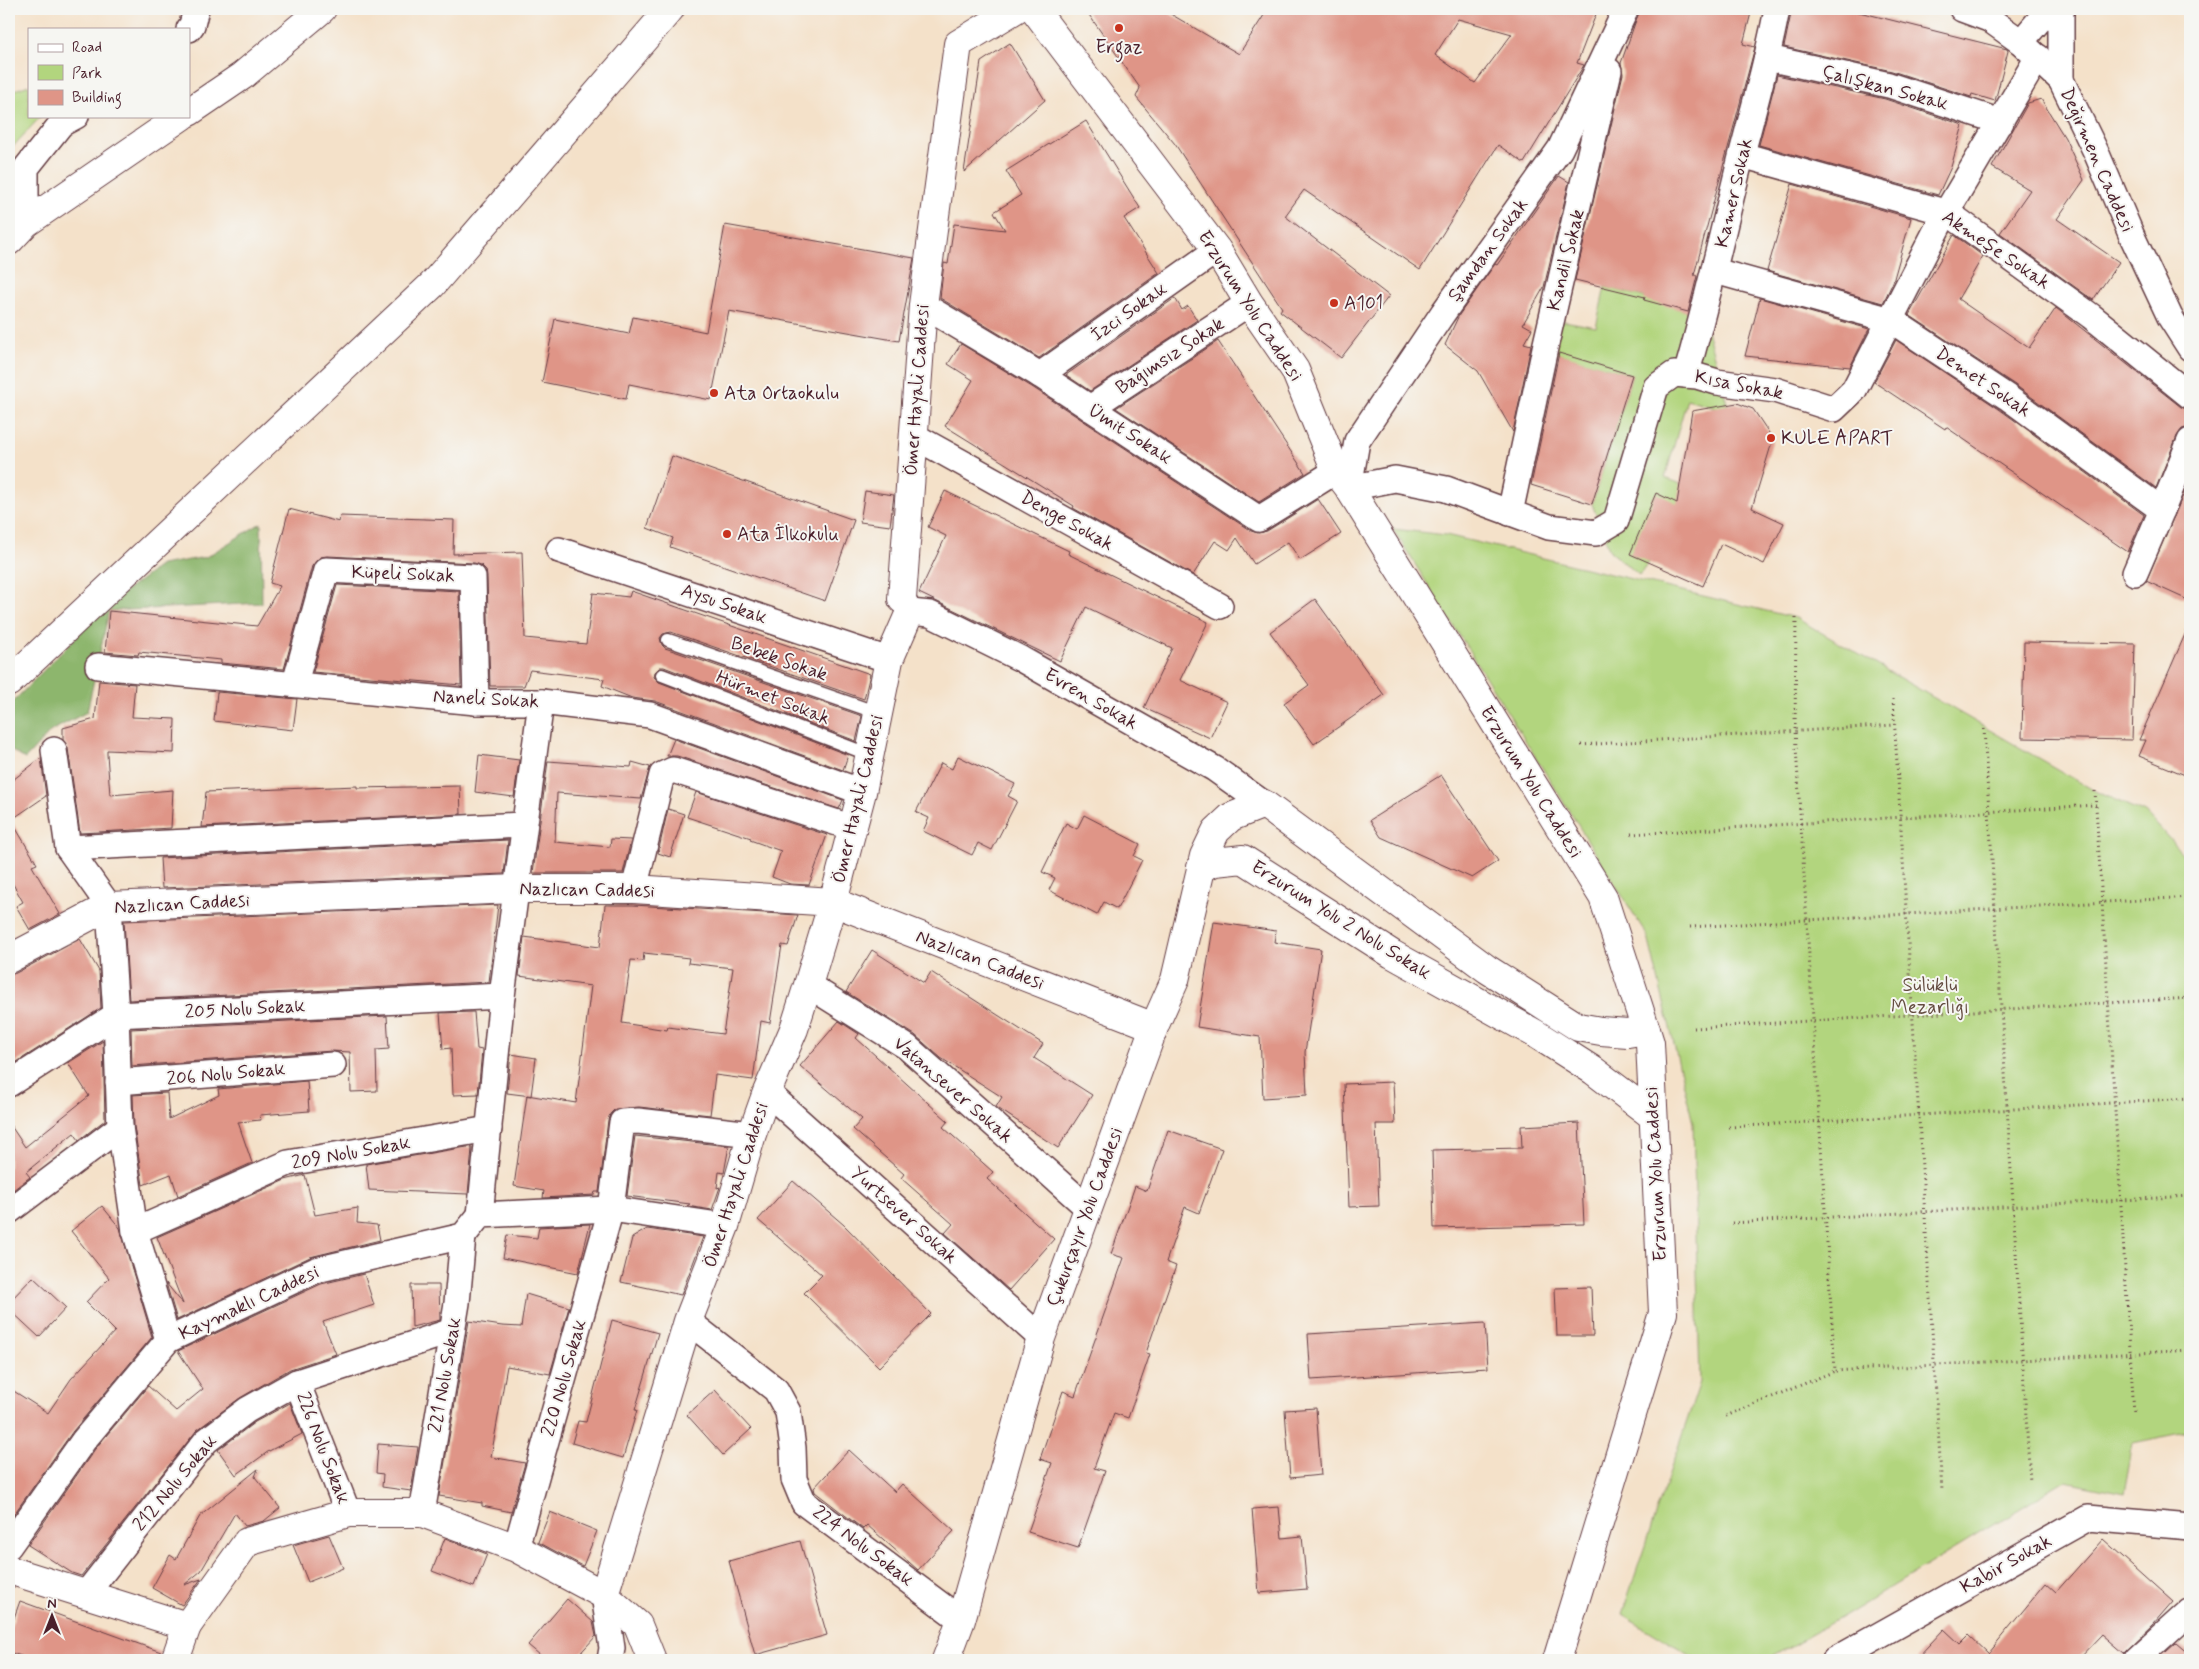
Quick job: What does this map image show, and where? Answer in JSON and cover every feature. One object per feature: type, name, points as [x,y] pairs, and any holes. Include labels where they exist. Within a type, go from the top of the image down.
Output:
[{"type":"street","points":[[190,28],[196,9]]},
{"type":"street","points":[[190,111],[242,76],[322,9]]},
{"type":"street","points":[[9,682],[432,285],[670,9]]},
{"type":"street","name":"Ömer Hayali Caddesi","points":[[604,1595],[688,1321],[725,1226],[766,1092],[794,1029],[808,986],[853,828],[889,660],[906,606],[914,436],[923,305],[958,44],[1016,9]]},
{"type":"street","name":"Erzurum Yolu Caddesi","points":[[1034,9],[1217,250],[1295,370],[1342,480],[1603,897],[1646,1030],[1650,1043],[1663,1313],[1557,1660]]},
{"type":"street","name":"Şamdan Sokak","points":[[1342,480],[1357,441],[1443,312],[1560,148],[1627,9]]},
{"type":"street","name":"Kandil Sokak","points":[[1510,513],[1545,348],[1586,177],[1604,86],[1627,9]]},
{"type":"street","name":"Kamer Sokak","points":[[1686,375],[1715,271],[1742,156],[1768,58],[1777,9]]},
{"type":"street","name":"Değirmen Caddesi","points":[[1962,9],[1988,19],[2030,49],[2061,80],[2096,152],[2130,234],[2170,317],[2190,348]]},
{"type":"street","name":"Kısa Sokak","points":[[1342,480],[1395,479],[1446,489],[1549,527],[1596,533],[1616,521],[1656,386],[1674,374],[1775,390],[1834,409],[1854,390],[1892,320],[1940,223],[1948,213],[2001,122],[2030,49],[2049,9]]},
{"type":"street","points":[[2061,9],[2061,80]]},
{"type":"street","name":"Çalışkan Sokak","points":[[1768,58],[1888,85],[2001,122]]},
{"type":"street","points":[[17,232],[26,168],[61,124],[72,118]]},
{"type":"street","points":[[17,232],[179,118]]},
{"type":"street","name":"Akmeşe Sokak","points":[[1742,156],[1948,213],[2092,316],[2190,396]]},
{"type":"street","name":"İzci Sokak","points":[[1040,375],[1217,250]]},
{"type":"street","name":"Demet Sokak","points":[[1715,271],[1892,320],[2007,397],[2162,510]]},
{"type":"street","name":"Bağımsız Sokak","points":[[1090,408],[1250,303]]},
{"type":"street","name":"Ümit Sokak","points":[[923,305],[1040,375],[1259,518],[1342,480]]},
{"type":"street","name":"Denge Sokak","points":[[914,436],[1220,606]]},
{"type":"street","points":[[2135,573],[2181,467],[2190,441]]},
{"type":"street","name":"Aysu Sokak","points":[[559,550],[889,660]]},
{"type":"street","name":"Küpeli Sokak","points":[[295,683],[326,570],[473,576],[476,702]]},
{"type":"street","name":"Evren Sokak","points":[[906,606],[930,614],[1021,659],[1215,769],[1264,804]]},
{"type":"street","name":"Naneli Sokak","points":[[98,666],[295,683],[476,702],[541,702],[650,715],[862,792]]},
{"type":"street","points":[[463,1236],[480,1215],[502,996],[523,824],[541,702]]},
{"type":"street","points":[[54,750],[68,848],[109,906],[116,1015],[120,1127],[135,1231],[168,1340]]},
{"type":"street","points":[[634,888],[662,775],[673,770],[853,828]]},
{"type":"street","name":"Erzurum Yolu 2 Nolu Sokak","points":[[1264,804],[1475,961],[1578,1027],[1628,1033],[1646,1030]]},
{"type":"street","name":"Çukurçayır Yolu Caddesi","points":[[946,1660],[961,1620],[1041,1338],[1154,1028],[1175,980],[1204,856],[1216,831],[1231,817],[1264,804]]},
{"type":"street","points":[[68,848],[523,824]]},
{"type":"street","name":"Erzurum Yolu 2 Nolu Sokak","points":[[1201,868],[1222,860],[1243,859],[1392,954],[1536,1034],[1594,1071],[1653,1116]]},
{"type":"street","name":"Nazlıcan Caddesi","points":[[9,959],[109,906],[516,889],[634,888],[833,902],[1154,1028]]},
{"type":"street","name":"Erzurum Yolu 2 Nolu Sokak","points":[[1452,987],[1475,961]]},
{"type":"street","name":"Vatansever Sokak","points":[[808,986],[906,1046],[1088,1208]]},
{"type":"street","name":"205 Nolu Sokak","points":[[9,1084],[116,1015],[502,996]]},
{"type":"street","name":"206 Nolu Sokak","points":[[118,1082],[333,1065]]},
{"type":"street","name":"Yurtsever Sokak","points":[[766,1092],[1041,1338]]},
{"type":"street","name":"220 Nolu Sokak","points":[[516,1548],[611,1209],[622,1122],[638,1121],[752,1134]]},
{"type":"street","points":[[9,1211],[120,1127]]},
{"type":"street","name":"209 Nolu Sokak","points":[[135,1231],[288,1163],[489,1129]]},
{"type":"street","points":[[480,1215],[611,1209],[725,1226]]},
{"type":"street","name":"221 Nolu Sokak","points":[[422,1513],[457,1303],[463,1236]]},
{"type":"street","name":"Kaymaklı Caddesi","points":[[9,1546],[84,1440],[168,1340],[316,1270],[463,1236]]},
{"type":"street","name":"224 Nolu Sokak","points":[[688,1321],[776,1390],[788,1412],[793,1448],[794,1479],[804,1503],[961,1620]]},
{"type":"street","name":"212 Nolu Sokak","points":[[85,1595],[206,1441],[247,1410],[297,1382],[452,1331]]},
{"type":"street","name":"226 Nolu Sokak","points":[[297,1382],[348,1513]]},
{"type":"street","points":[[175,1660],[187,1626],[247,1542],[348,1513],[422,1513],[516,1548],[604,1595],[638,1625],[652,1660]]},
{"type":"street","name":"Kabir Sokak","points":[[1835,1660],[2088,1518],[2190,1527]]},
{"type":"street","points":[[9,1570],[187,1626]]},
{"type":"street","points":[[604,1595],[612,1648],[610,1660]]},
{"type":"street","points":[[2136,1660],[2190,1611]]},
{"type":"lane","name":"Bebek Sokak","points":[[668,640],[878,713]]},
{"type":"lane","name":"Hürmet Sokak","points":[[662,675],[870,755]]},
{"type":"path","points":[[1796,618],[1795,732],[1835,1372]]},
{"type":"path","points":[[1894,699],[1942,1491]]},
{"type":"path","points":[[1581,745],[1895,725]]},
{"type":"path","points":[[1984,729],[2030,1482]]},
{"type":"path","points":[[2095,791],[2134,1413]]},
{"type":"path","points":[[1632,834],[2096,806]]},
{"type":"path","points":[[1690,928],[2190,897]]},
{"type":"path","points":[[1694,1028],[2190,998]]},
{"type":"path","points":[[1728,1126],[2190,1098]]},
{"type":"path","points":[[1732,1224],[2190,1196]]},
{"type":"path","points":[[1726,1416],[1835,1372],[2190,1350]]},
{"type":"green space","points":[[28,85],[28,118],[39,118],[9,151],[9,92]]},
{"type":"green space","points":[[1605,287],[1703,316],[1729,411],[1687,399],[1665,478],[1698,490],[1661,548],[1639,575],[1610,551],[1592,504],[1632,375],[1553,352],[1559,320],[1596,327]]},
{"type":"green space","points":[[261,523],[262,603],[109,611],[87,712],[51,731],[25,759],[9,749],[9,706],[108,604],[161,565],[206,557]]},
{"type":"green space","name":"Sülüklü Mezarlığı","points":[[1393,529],[1446,535],[1796,618],[2095,791],[2147,814],[2190,862],[2190,1431],[2133,1443],[2124,1493],[2065,1481],[1844,1616],[1766,1660],[1698,1660],[1622,1614],[1700,1382],[1693,1123],[1648,937]]},
{"type":"building","points":[[1085,9],[1162,9],[1239,54],[1268,9],[1598,9],[1577,63],[1584,65],[1524,163],[1498,145],[1420,270],[1304,190],[1285,216],[1389,296],[1341,358],[1280,311],[1282,308],[1175,144],[1136,97],[1140,88]],"holes":[[[1458,19],[1512,34],[1475,83],[1435,55]]]},
{"type":"building","points":[[1640,9],[1752,9],[1743,44],[1755,47],[1694,275],[1697,276],[1688,312],[1644,300],[1645,297],[1575,280],[1623,74],[1621,63]]},
{"type":"building","points":[[1792,9],[1847,9],[2007,49],[1995,101],[1972,94],[1971,97],[1892,71],[1784,47]]},
{"type":"building","points":[[1010,43],[1045,100],[964,172],[981,62]]},
{"type":"building","points":[[1777,75],[1885,99],[1963,125],[1951,167],[1938,195],[1759,145]]},
{"type":"building","points":[[2041,99],[2065,138],[2084,180],[2057,219],[2119,262],[2093,300],[2000,233],[2030,190],[1992,167],[2028,103]]},
{"type":"building","points":[[1086,121],[1140,208],[1124,218],[1159,273],[1039,358],[940,298],[944,263],[948,264],[954,224],[1005,230],[994,212],[1021,195],[1006,171]]},
{"type":"building","points":[[1559,176],[1569,182],[1544,287],[1523,324],[1532,329],[1524,343],[1531,345],[1513,432],[1478,371],[1445,345],[1459,315],[1495,264],[1497,265]]},
{"type":"building","points":[[1792,184],[1911,218],[1893,282],[1883,303],[1767,271]]},
{"type":"building","points":[[725,225],[914,258],[899,341],[729,311],[711,400],[629,384],[626,399],[542,382],[555,319],[629,334],[633,317],[706,332]]},
{"type":"building","points":[[1954,235],[1983,256],[1958,299],[2029,348],[2056,308],[2181,407],[2190,410],[2190,427],[2182,429],[2177,436],[2156,488],[2015,385],[1909,315]]},
{"type":"building","points":[[1175,298],[1182,310],[1188,306],[1197,320],[1090,391],[1066,375]]},
{"type":"building","points":[[1760,298],[1869,329],[1850,367],[1745,356]]},
{"type":"building","points":[[1896,340],[1999,409],[2144,515],[2128,552],[1946,427],[1945,429],[1874,382]]},
{"type":"building","points":[[1218,341],[1305,473],[1259,502],[1116,408]]},
{"type":"building","points":[[961,344],[1032,387],[1251,531],[1258,533],[1267,531],[1318,499],[1341,534],[1300,560],[1288,542],[1254,564],[1237,538],[1229,550],[1215,541],[1193,575],[1073,508],[1074,506],[945,426],[973,380],[948,364]]},
{"type":"building","points":[[1559,353],[1632,375],[1592,504],[1531,485]]},
{"type":"building","points":[[1737,403],[1753,409],[1773,439],[1752,508],[1784,523],[1764,564],[1721,544],[1703,586],[1630,554],[1656,493],[1677,503],[1692,411]]},
{"type":"building","points":[[672,456],[854,520],[825,601],[670,547],[673,538],[647,528]]},
{"type":"building","points":[[2190,479],[2190,601],[2146,581]]},
{"type":"building","points":[[865,491],[894,495],[890,526],[860,522]]},
{"type":"building","points":[[945,491],[1069,551],[1068,554],[1208,622],[1180,680],[1227,702],[1210,738],[1144,708],[1172,648],[1086,607],[1060,661],[919,593],[946,536],[928,527]]},
{"type":"building","points":[[289,509],[339,522],[340,516],[454,520],[453,554],[522,552],[525,638],[586,644],[593,593],[629,597],[631,591],[870,674],[864,699],[671,632],[663,634],[660,638],[665,648],[862,716],[856,741],[664,667],[660,667],[655,672],[654,677],[659,682],[848,755],[843,770],[655,701],[632,698],[602,686],[604,679],[530,670],[524,686],[490,686],[487,577],[486,570],[481,565],[474,563],[320,557],[312,566],[284,669],[221,663],[221,660],[139,652],[138,655],[105,652],[109,611],[257,626],[280,586],[270,583]]},
{"type":"building","points":[[337,585],[459,591],[461,685],[313,672]]},
{"type":"building","points":[[1315,599],[1384,695],[1314,744],[1284,703],[1309,685],[1270,632]]},
{"type":"building","points":[[2190,623],[2190,777],[2139,756],[2146,740],[2139,740]]},
{"type":"building","points":[[2024,642],[2135,644],[2132,740],[2022,738]]},
{"type":"building","points":[[99,681],[135,684],[132,717],[175,719],[174,753],[107,750],[110,795],[173,790],[171,828],[80,833],[68,748],[63,740],[63,728],[95,719]]},
{"type":"building","points":[[217,692],[297,699],[293,730],[214,721]]},
{"type":"building","points":[[674,739],[843,800],[839,809],[677,756],[667,756]]},
{"type":"building","points":[[479,755],[519,760],[514,797],[475,792]]},
{"type":"building","points":[[958,756],[1015,784],[1008,796],[1017,801],[992,850],[978,843],[972,855],[923,831],[929,818],[916,812],[941,763],[952,769]]},
{"type":"building","points":[[41,758],[46,796],[11,820],[37,864],[32,866],[60,914],[30,930],[16,906],[23,902],[9,877],[9,783]]},
{"type":"building","points":[[548,761],[631,767],[632,762],[650,767],[641,799],[557,793],[555,842],[610,847],[611,839],[631,840],[623,873],[533,873]]},
{"type":"building","points":[[1441,775],[1498,861],[1472,878],[1381,837],[1370,820]]},
{"type":"building","points":[[357,786],[357,788],[460,786],[461,814],[202,827],[206,792]]},
{"type":"building","points":[[696,792],[827,835],[809,885],[790,884],[772,877],[781,851],[750,840],[751,838],[687,817]]},
{"type":"building","points":[[668,809],[684,814],[670,857],[658,853]]},
{"type":"building","points":[[1084,815],[1140,844],[1134,856],[1142,860],[1117,909],[1104,902],[1097,915],[1049,890],[1055,878],[1042,872],[1066,823],[1077,829]]},
{"type":"building","points":[[508,840],[504,874],[162,888],[160,858]]},
{"type":"building","points":[[498,905],[489,982],[129,1000],[124,921]]},
{"type":"building","points":[[605,905],[798,915],[788,946],[782,945],[770,1023],[761,1021],[753,1080],[715,1075],[710,1115],[639,1107],[615,1109],[610,1114],[608,1120],[599,1192],[595,1192],[594,1195],[543,1198],[544,1191],[514,1186],[527,1095],[576,1103],[591,986],[519,976],[524,937],[600,947]],"holes":[[[644,953],[689,958],[688,963],[733,968],[723,1034],[668,1027],[667,1030],[622,1023],[631,960],[643,961]]]},
{"type":"building","points":[[1214,922],[1276,931],[1274,942],[1321,949],[1305,1052],[1307,1095],[1263,1098],[1260,1037],[1197,1027]]},
{"type":"building","points":[[80,939],[99,971],[101,1008],[9,1067],[9,975]]},
{"type":"building","points":[[872,950],[924,983],[931,972],[1043,1044],[1034,1058],[1092,1095],[1058,1148],[996,1107],[1002,1097],[941,1058],[915,1035],[846,992]]},
{"type":"building","points":[[474,1012],[477,1049],[482,1050],[478,1094],[453,1095],[451,1048],[443,1049],[440,1013]]},
{"type":"building","points":[[387,1016],[389,1049],[376,1050],[377,1091],[351,1092],[350,1052],[332,1051],[132,1066],[131,1029]]},
{"type":"building","points":[[839,1021],[859,1034],[856,1038],[948,1121],[943,1127],[993,1172],[987,1179],[1054,1239],[1009,1290],[945,1233],[953,1224],[901,1178],[904,1174],[853,1129],[862,1119],[800,1066]]},
{"type":"building","points":[[103,1041],[105,1120],[79,1140],[74,1133],[26,1172],[30,1177],[9,1193],[9,1123],[25,1147],[89,1096],[68,1063]]},
{"type":"building","points":[[511,1054],[536,1058],[531,1096],[507,1093]]},
{"type":"building","points":[[307,1081],[309,1111],[260,1115],[261,1120],[238,1122],[252,1163],[178,1196],[171,1174],[143,1185],[134,1126],[133,1095],[167,1093],[169,1119],[219,1095],[218,1089]]},
{"type":"building","points":[[1393,1082],[1395,1124],[1376,1124],[1379,1206],[1349,1207],[1344,1084]]},
{"type":"building","points":[[1579,1123],[1584,1224],[1434,1228],[1432,1150],[1522,1148],[1521,1126]]},
{"type":"building","points":[[1168,1130],[1222,1149],[1199,1213],[1185,1207],[1166,1262],[1176,1266],[1146,1353],[1150,1354],[1128,1418],[1114,1413],[1094,1468],[1105,1471],[1078,1548],[1028,1532],[1052,1463],[1040,1459],[1063,1391],[1075,1396],[1124,1258],[1111,1254],[1135,1186],[1147,1191]]},
{"type":"building","points":[[635,1136],[729,1146],[724,1173],[719,1172],[717,1188],[720,1187],[712,1210],[687,1206],[690,1204],[627,1196]]},
{"type":"building","points":[[467,1147],[472,1148],[468,1194],[369,1190],[366,1164]]},
{"type":"building","points":[[305,1175],[315,1215],[358,1208],[357,1223],[377,1225],[380,1240],[310,1257],[177,1320],[166,1283],[183,1304],[157,1237],[285,1180]]},
{"type":"building","points":[[793,1181],[844,1225],[931,1314],[879,1367],[804,1293],[822,1275],[758,1220]]},
{"type":"building","points":[[102,1206],[120,1228],[152,1337],[73,1431],[9,1521],[9,1388],[48,1413],[71,1379],[115,1331],[86,1302],[109,1278],[71,1231]]},
{"type":"building","points":[[590,1224],[578,1273],[503,1258],[507,1235],[537,1238],[539,1227]]},
{"type":"building","points":[[647,1229],[703,1237],[681,1295],[621,1282],[632,1238]]},
{"type":"building","points":[[364,1274],[374,1305],[323,1322],[336,1354],[290,1369],[240,1398],[197,1430],[81,1576],[72,1573],[28,1545],[95,1449],[148,1386],[176,1411],[203,1389],[178,1351],[321,1284]]},
{"type":"building","points":[[33,1277],[66,1308],[39,1337],[9,1309],[9,1302]]},
{"type":"building","points":[[411,1285],[439,1285],[440,1320],[412,1327]]},
{"type":"building","points":[[1591,1287],[1593,1336],[1557,1336],[1555,1288]]},
{"type":"building","points":[[526,1294],[569,1307],[550,1374],[507,1366],[491,1457],[525,1463],[511,1512],[482,1506],[482,1503],[439,1496],[469,1321],[521,1327]]},
{"type":"building","points":[[612,1320],[658,1333],[623,1458],[572,1443],[578,1421],[586,1422]]},
{"type":"building","points":[[1485,1323],[1488,1368],[1311,1380],[1308,1334]]},
{"type":"building","points":[[715,1390],[751,1429],[723,1455],[687,1415]]},
{"type":"building","points":[[290,1403],[302,1434],[269,1451],[236,1475],[218,1450],[255,1422]]},
{"type":"building","points":[[1316,1408],[1321,1475],[1290,1478],[1285,1410]]},
{"type":"building","points":[[378,1444],[418,1447],[411,1491],[382,1487],[383,1474],[376,1473]]},
{"type":"building","points":[[849,1450],[895,1492],[902,1484],[954,1531],[918,1570],[867,1525],[863,1529],[815,1492],[814,1488]]},
{"type":"building","points":[[258,1469],[255,1477],[280,1508],[264,1521],[245,1526],[235,1513],[201,1571],[184,1585],[201,1579],[182,1605],[152,1588],[170,1555],[176,1559],[200,1516]]},
{"type":"building","points":[[1279,1507],[1282,1538],[1302,1536],[1307,1589],[1259,1593],[1252,1509]]},
{"type":"building","points":[[550,1512],[597,1531],[583,1566],[538,1542]]},
{"type":"building","points":[[329,1535],[343,1568],[308,1582],[293,1545]]},
{"type":"building","points":[[445,1538],[487,1554],[474,1587],[432,1571]]},
{"type":"building","points":[[2103,1539],[2173,1602],[2154,1624],[2123,1654],[2101,1635],[2077,1660],[1915,1660],[1944,1629],[1960,1644],[1969,1635],[1988,1653],[2046,1583],[2056,1592]]},
{"type":"building","points":[[800,1541],[827,1635],[755,1655],[729,1561]]},
{"type":"building","points":[[567,1599],[593,1622],[596,1636],[574,1660],[546,1660],[528,1645]]},
{"type":"building","points":[[20,1601],[161,1652],[160,1660],[33,1660],[9,1652],[9,1632]]},
{"type":"building","points":[[2176,1643],[2190,1655],[2190,1660],[2157,1660]]},
{"type":"place","name":"Ergaz","points":[[1119,28]]},
{"type":"place","name":"A101","points":[[1334,303]]},
{"type":"place","name":"Ata Ortaokulu","points":[[714,393]]},
{"type":"place","name":"KULE APART","points":[[1771,438]]},
{"type":"place","name":"Ata İlkokulu","points":[[727,534]]}]
